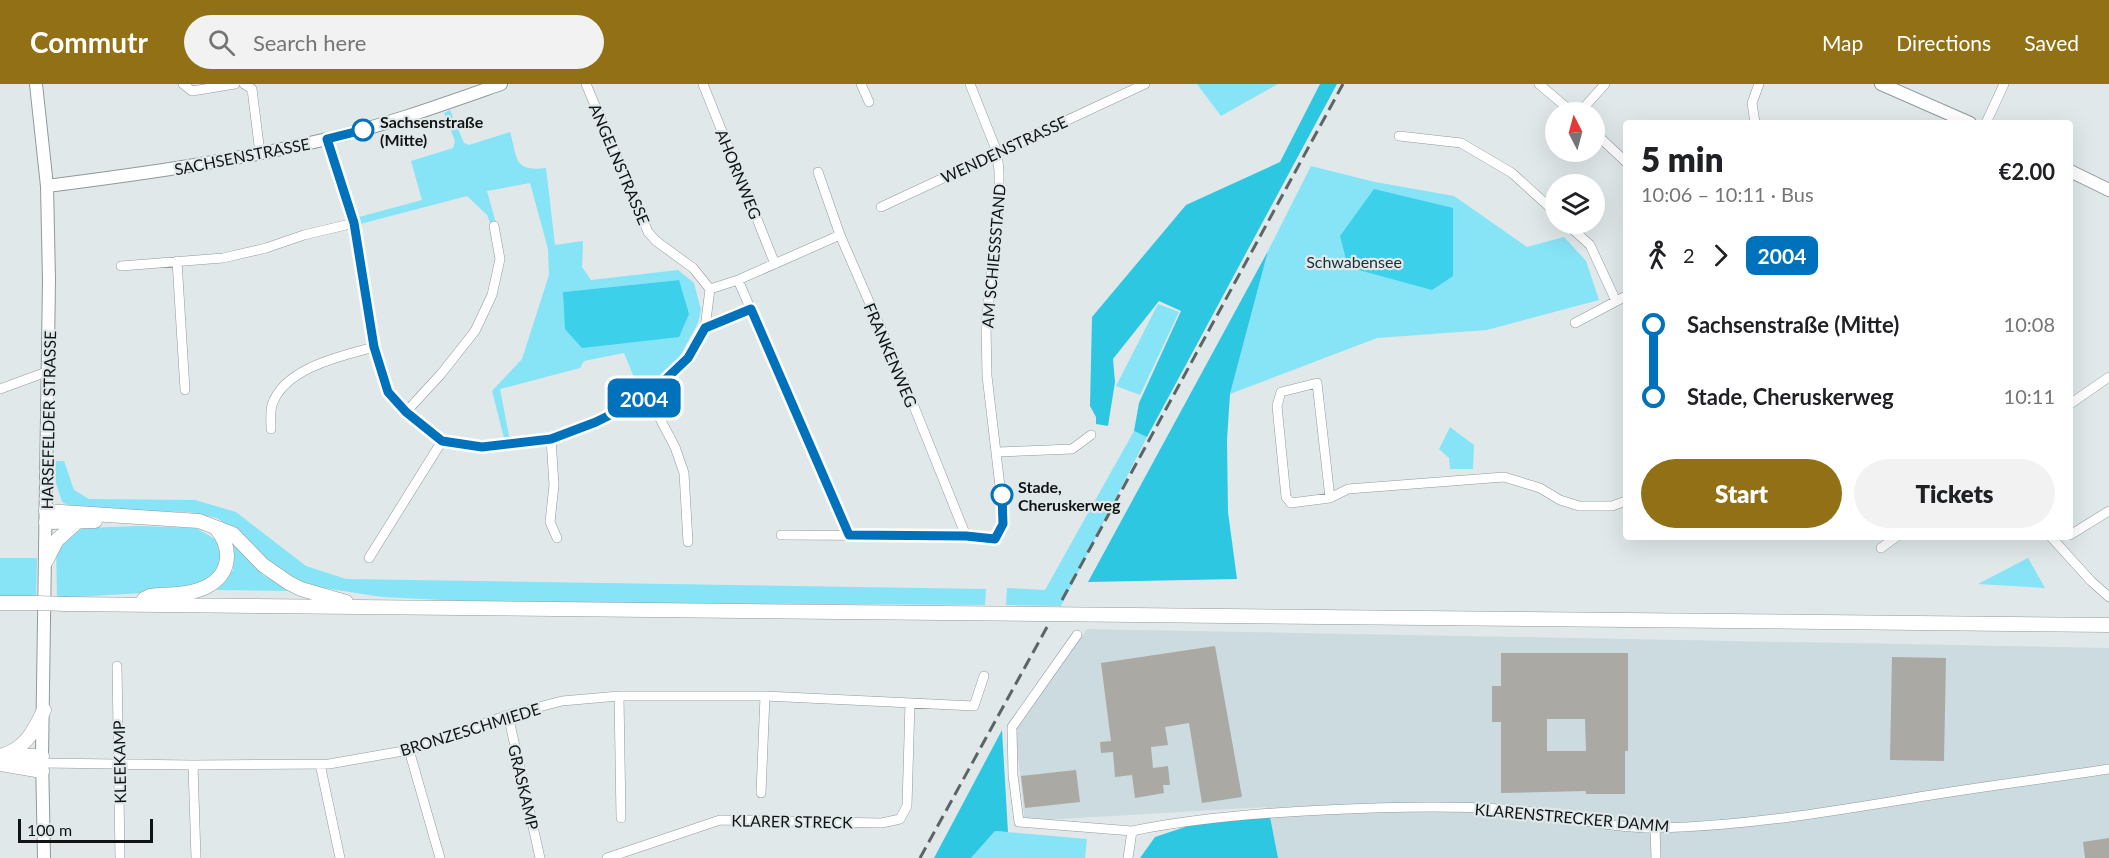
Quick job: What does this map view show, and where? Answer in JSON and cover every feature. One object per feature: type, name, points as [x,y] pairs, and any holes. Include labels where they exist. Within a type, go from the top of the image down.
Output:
[{"type":"main road","name":"HARSEFELDER STRASSE","points":[[36,84],[47,186],[50,371],[42,763],[44,858]]},
{"type":"main road","name":"SACHSENSTRASSE","points":[[47,186],[175,170],[327,139],[404,117],[501,84]]},
{"type":"main road","points":[[1881,84],[1963,120]]},
{"type":"main road","points":[[2073,172],[2109,190]]},
{"type":"main road","points":[[46,517],[76,523],[124,517]]},
{"type":"main road","points":[[46,517],[200,520],[233,534],[264,565],[289,583],[301,589],[365,607]]},
{"type":"main road","points":[[45,561],[57,540],[76,523]]},
{"type":"main road","points":[[132,604],[150,596],[196,591],[215,581],[228,559],[224,538],[216,528]]},
{"type":"main road","points":[[0,603],[2109,624]]},
{"type":"main road","points":[[1,759],[30,738],[44,710]]},
{"type":"main road","points":[[1,759],[42,763]]},
{"type":"street","points":[[183,84],[192,91],[235,84]]},
{"type":"street","points":[[244,84],[252,89],[260,153]]},
{"type":"street","name":"ANGELNSTRASSE","points":[[586,84],[648,232],[656,241],[693,268],[710,289]]},
{"type":"street","name":"AHORNWEG","points":[[703,84],[775,264]]},
{"type":"street","points":[[861,84],[869,102]]},
{"type":"street","name":"AM SCHIESSSTAND","points":[[966,536],[995,539],[1003,524],[987,376],[986,324],[999,202],[997,152],[970,84]]},
{"type":"street","name":"WENDENSTRASSE","points":[[882,207],[1125,88],[1145,84]]},
{"type":"street","points":[[1539,84],[1560,102]]},
{"type":"street","points":[[1589,102],[1605,84]]},
{"type":"street","points":[[1755,120],[1752,104],[1759,84]]},
{"type":"street","points":[[1987,120],[2004,84]]},
{"type":"street","points":[[1399,136],[1461,143],[1512,172],[1545,203]]},
{"type":"street","points":[[327,139],[354,223],[374,347],[388,392],[406,412],[442,441],[482,447],[551,439],[596,422],[648,396],[688,358],[705,328],[710,289],[738,280],[840,235]]},
{"type":"street","points":[[1605,142],[1623,159]]},
{"type":"street","name":"FRANKENWEG","points":[[818,172],[840,235],[907,390],[966,536]]},
{"type":"street","points":[[121,266],[223,258],[354,223]]},
{"type":"street","points":[[406,412],[441,374],[475,331],[492,295],[500,259],[494,226]]},
{"type":"street","points":[[1578,234],[1590,245],[1616,302]]},
{"type":"street","points":[[177,261],[185,390]]},
{"type":"street","points":[[738,280],[849,535]]},
{"type":"street","points":[[1575,323],[1623,298]]},
{"type":"street","points":[[271,429],[272,405],[286,382],[330,359],[374,347]]},
{"type":"street","points":[[0,389],[50,371]]},
{"type":"street","points":[[2073,402],[2109,377]]},
{"type":"street","points":[[1330,498],[1317,383],[1281,392],[1277,406],[1286,496],[1291,503],[1330,498],[1348,489],[1504,477],[1540,488],[1560,500],[1579,506],[1612,506],[1623,502]]},
{"type":"street","points":[[648,396],[675,447],[684,473],[688,542]]},
{"type":"street","points":[[997,452],[1072,449],[1091,435]]},
{"type":"street","points":[[551,439],[555,485],[550,522],[557,538]]},
{"type":"street","points":[[369,558],[442,441]]},
{"type":"street","points":[[2073,534],[2109,511]]},
{"type":"street","points":[[781,535],[966,536]]},
{"type":"street","points":[[1881,548],[1892,540]]},
{"type":"street","points":[[2054,540],[2091,581],[2109,597]]},
{"type":"street","name":"KLARENSTRECKER DAMM","points":[[1077,635],[1012,727],[1013,775],[1019,822],[1132,831],[1167,824],[1273,813],[1429,806],[1505,809],[1655,828],[1784,819],[2109,769]]},
{"type":"street","name":"KLEEKAMP","points":[[117,666],[120,858]]},
{"type":"street","name":"BRONZESCHMIEDE","points":[[42,763],[320,764],[364,759],[409,750],[508,715],[562,701],[619,696],[765,696],[974,706],[984,676]]},
{"type":"street","points":[[619,696],[621,818]]},
{"type":"street","points":[[761,793],[765,696]]},
{"type":"street","name":"KLARER STRECK","points":[[607,858],[720,820],[882,824],[900,819],[905,811],[910,703]]},
{"type":"street","name":"GRASKAMP","points":[[508,715],[540,858]]},
{"type":"street","points":[[409,750],[440,858]]},
{"type":"street","points":[[320,764],[340,858]]},
{"type":"street","points":[[193,765],[196,858]]},
{"type":"street","points":[[1655,828],[1656,858]]},
{"type":"street","points":[[1128,858],[1132,831]]},
{"type":"shaded area","points":[[1320,84],[1337,84],[1147,437],[1134,431],[1139,403],[1181,311],[1159,301],[1113,359],[1115,382],[1108,426],[1096,424],[1096,417],[1090,406],[1092,317],[1186,205],[1280,162]]},
{"type":"shaded area","name":"Schwabensee","points":[[1374,189],[1453,208],[1453,276],[1432,290],[1348,267],[1340,236]]},
{"type":"shaded area","points":[[1268,251],[1230,394],[1227,440],[1228,512],[1237,579],[1088,582]]},
{"type":"shaded area","points":[[679,280],[689,314],[679,337],[582,348],[565,329],[563,292]]},
{"type":"shaded area","points":[[1087,629],[2109,648],[2109,858],[1278,858],[1266,807],[1025,821],[1015,729]]},
{"type":"shaded area","points":[[1002,730],[1008,832],[995,831],[971,858],[934,858]]},
{"type":"shaded area","points":[[1270,817],[1278,858],[1140,858],[1155,837],[1191,825]]},
{"type":"green space","points":[[1197,84],[1278,84],[1221,116]]},
{"type":"green space","points":[[450,110],[464,143],[469,145],[510,132],[516,156],[522,165],[535,169],[546,168],[555,245],[583,241],[582,267],[591,280],[678,270],[694,283],[701,310],[698,323],[679,358],[640,392],[624,353],[584,361],[580,368],[500,389],[510,441],[505,442],[492,391],[522,359],[549,275],[548,249],[530,183],[487,191],[496,223],[491,225],[487,215],[467,196],[360,224],[359,217],[422,200],[411,161],[453,148],[455,141],[444,113]],"holes":[[[679,280],[582,348],[563,292]]]},
{"type":"green space","name":"Schwabensee","points":[[1311,166],[1375,182],[1454,196],[1527,247],[1564,237],[1586,261],[1599,300],[1487,330],[1377,338],[1230,394],[1268,251]]},
{"type":"green space","points":[[1158,304],[1179,312],[1140,395],[1116,386]]},
{"type":"green space","points":[[1450,427],[1474,445],[1473,469],[1450,469],[1449,458],[1439,449]]},
{"type":"green space","points":[[1134,431],[1147,437],[1061,606],[1006,605],[1007,588],[1045,590]]},
{"type":"green space","points":[[55,461],[64,461],[74,490],[89,499],[195,500],[236,512],[306,566],[346,579],[986,589],[985,605],[484,602],[382,597],[311,586],[273,567],[236,531],[217,518],[188,512],[76,509],[62,502],[56,483]]},
{"type":"green space","points":[[141,526],[196,528],[220,542],[223,565],[208,583],[177,591],[57,598],[56,545],[83,528]]},
{"type":"green space","points":[[233,543],[263,575],[291,591],[216,590],[233,570]]},
{"type":"green space","points":[[0,558],[37,558],[36,597],[0,597]]},
{"type":"green space","points":[[2028,558],[2045,588],[1978,584]]},
{"type":"green space","points":[[995,831],[1087,839],[1085,858],[971,858]]},
{"type":"building","points":[[1215,646],[1242,797],[1202,803],[1189,723],[1165,727],[1168,745],[1151,747],[1153,768],[1168,766],[1170,785],[1163,785],[1164,793],[1135,798],[1132,775],[1115,777],[1113,752],[1101,753],[1100,742],[1111,741],[1101,663]]},
{"type":"building","points":[[1501,653],[1628,653],[1628,751],[1625,751],[1625,794],[1586,794],[1586,791],[1501,793],[1501,722],[1492,722],[1492,686],[1501,686]],"holes":[[[1547,719],[1585,719],[1586,751],[1547,751]]]},
{"type":"building","points":[[1892,657],[1946,658],[1944,761],[1890,760]]},
{"type":"building","points":[[1076,770],[1080,802],[1025,808],[1021,776]]},
{"type":"building","points":[[2109,838],[2109,858],[2085,858],[2083,842]]},
{"type":"railway","points":[[1062,600],[1343,84]]},
{"type":"railway","points":[[920,858],[1047,627]]},
{"type":"bus line","name":"2004","points":[[363,130],[327,139],[338,168],[359,245],[378,366],[388,392],[406,412],[442,441],[482,447],[551,439],[596,422],[648,396],[688,358],[705,328],[751,309],[849,535],[966,536],[995,539],[1003,524],[1002,495]]},
{"type":"place","name":"Sachsenstraße (Mitte)","points":[[363,130]]},
{"type":"place","name":"Stade, Cheruskerweg","points":[[1002,495]]}]
